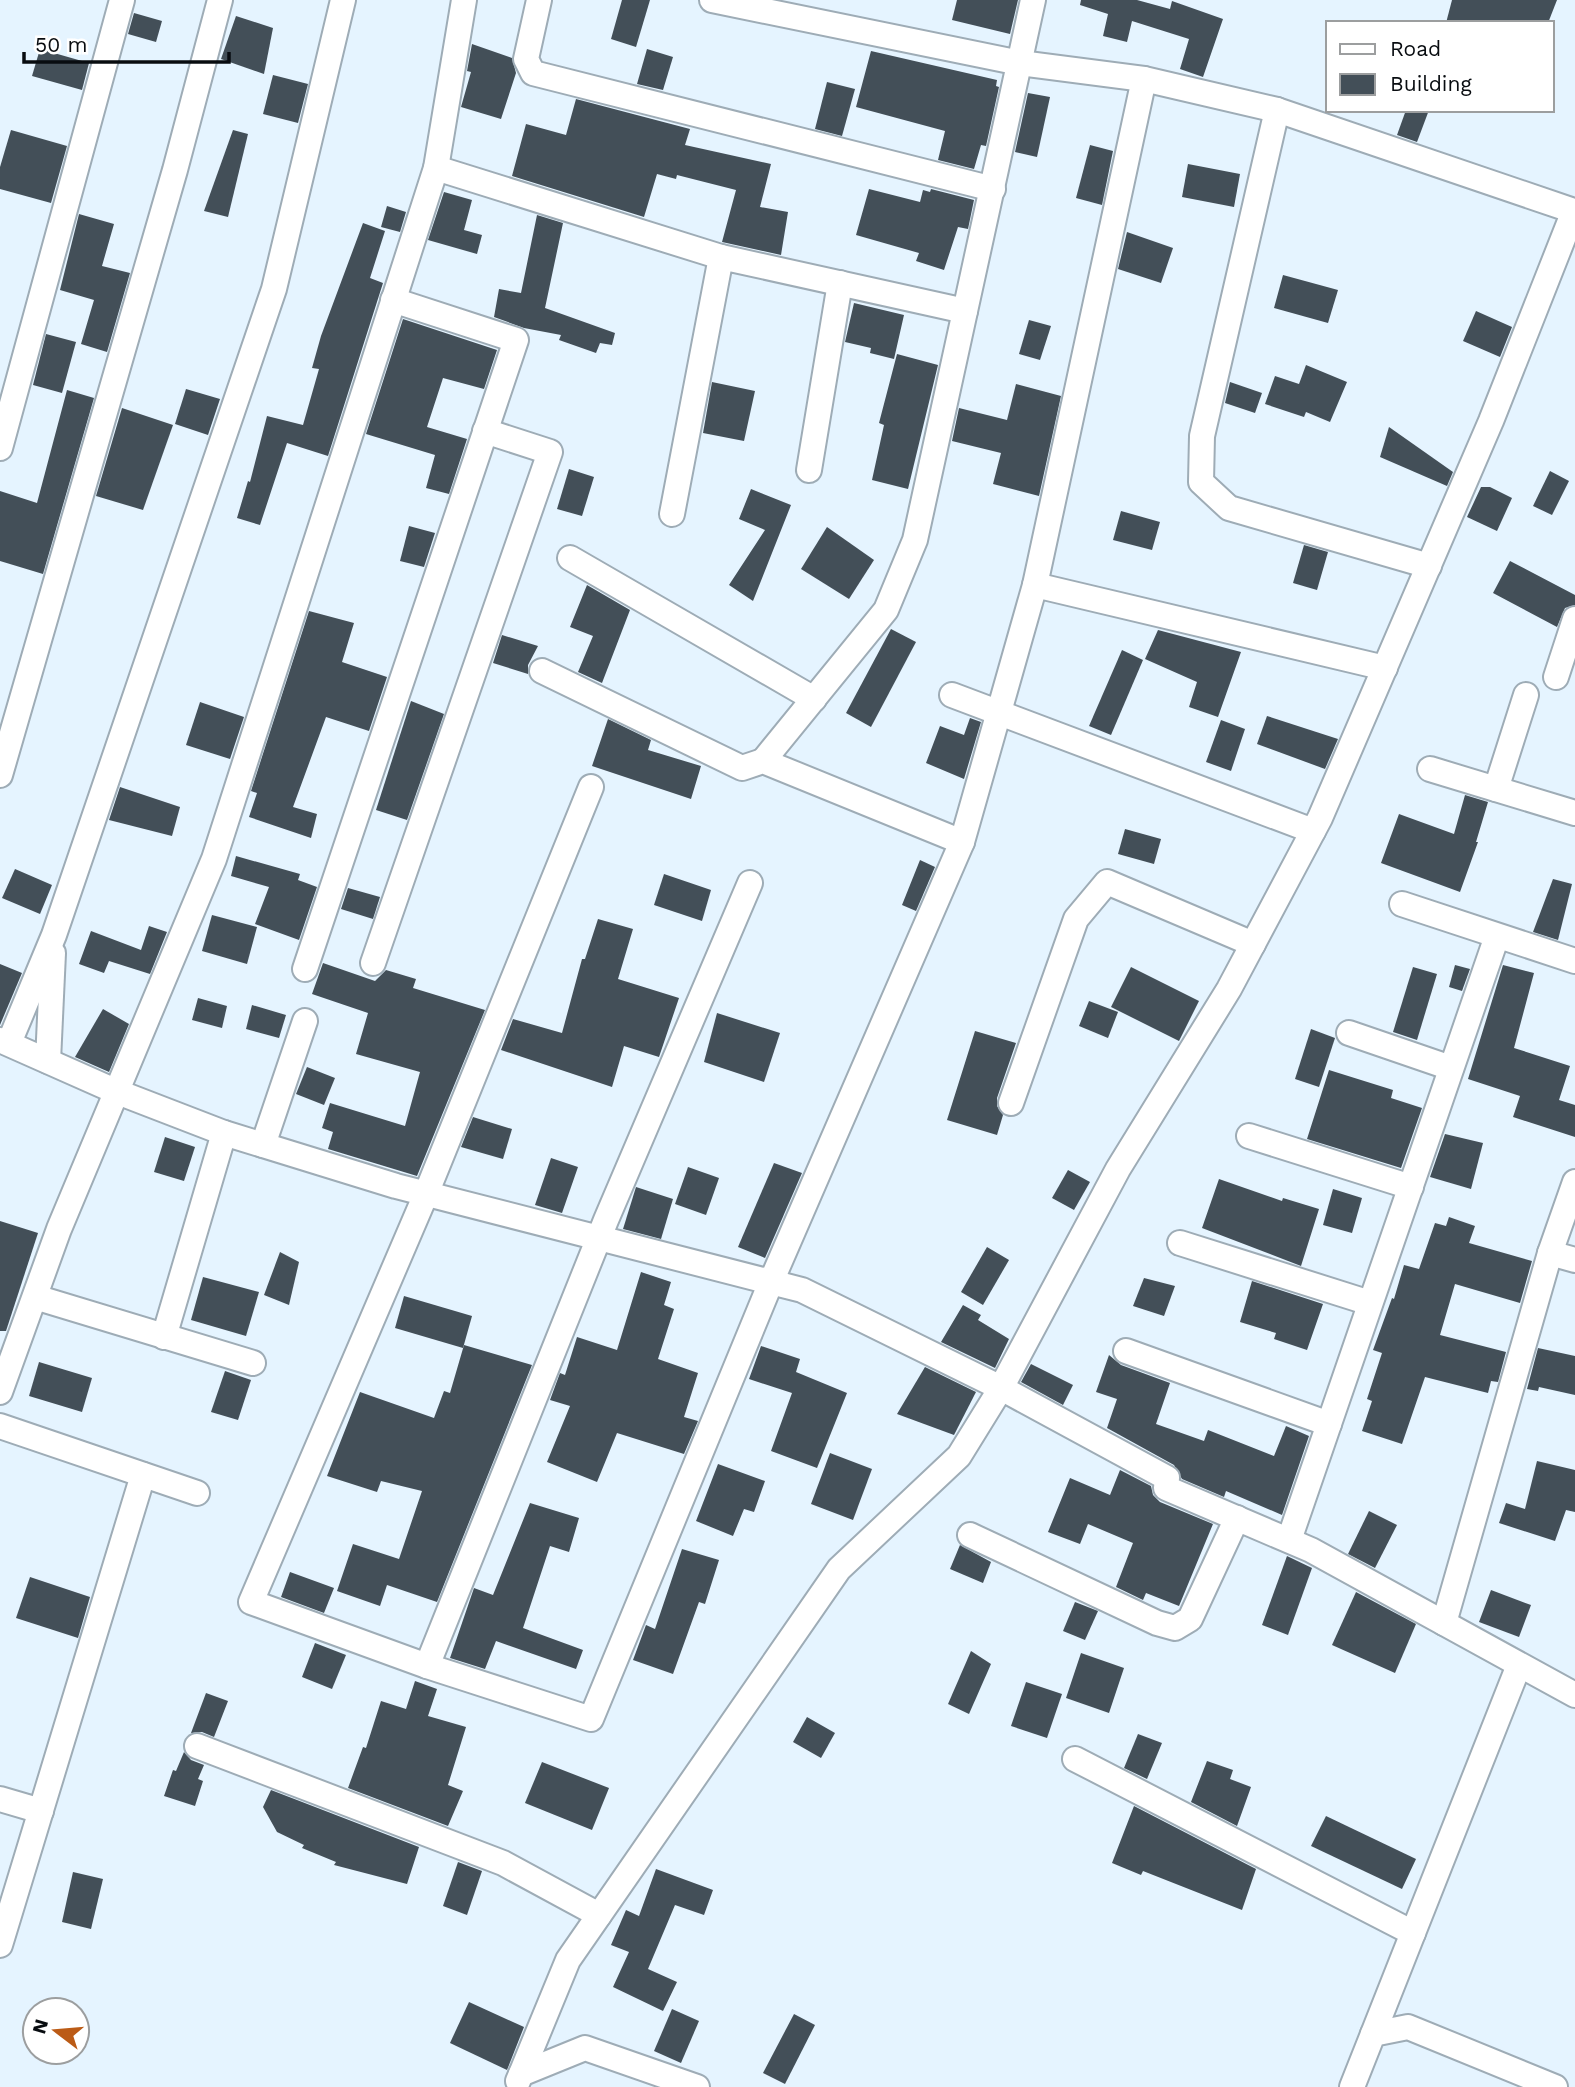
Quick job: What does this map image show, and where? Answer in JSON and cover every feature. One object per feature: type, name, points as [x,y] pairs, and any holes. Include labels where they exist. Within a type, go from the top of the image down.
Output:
[{"type":"street","points":[[0,449],[122,0]]},
{"type":"street","points":[[0,775],[175,170],[220,0]]},
{"type":"street","points":[[343,0],[274,289],[54,935],[4,1041],[115,1091],[224,1133],[426,1194],[802,1290],[1001,1388],[1167,1478],[1166,1488],[1289,1540],[1575,1695]]},
{"type":"street","points":[[0,1392],[34,1297],[115,1091],[214,859],[436,168],[464,0]]},
{"type":"street","points":[[539,0],[526,59],[533,73],[993,189]]},
{"type":"street","points":[[519,2080],[568,1960],[839,1569],[959,1456],[1001,1388],[1118,1169],[1229,989],[1313,831],[1491,421],[1574,211],[1277,110],[1144,79],[1020,63],[712,0]]},
{"type":"street","points":[[542,671],[742,768],[763,761],[886,610],[915,540],[1033,0]]},
{"type":"street","points":[[592,788],[426,1194],[251,1602],[427,1666],[591,1719],[771,1282],[962,842],[1035,585],[1144,79]]},
{"type":"street","points":[[1277,110],[1202,436],[1201,482],[1229,508],[1429,566]]},
{"type":"street","points":[[436,168],[721,257],[965,311]]},
{"type":"street","points":[[672,514],[721,257]]},
{"type":"street","points":[[808,470],[840,283]]},
{"type":"street","points":[[305,969],[516,340],[393,300]]},
{"type":"street","points":[[373,963],[550,452],[485,431]]},
{"type":"street","points":[[570,558],[814,699]]},
{"type":"street","points":[[1035,585],[1385,668]]},
{"type":"street","points":[[1556,677],[1574,627]]},
{"type":"street","points":[[951,695],[1313,831]]},
{"type":"street","points":[[1496,789],[1526,695]]},
{"type":"street","points":[[763,761],[962,842]]},
{"type":"street","points":[[1430,769],[1575,813]]},
{"type":"street","points":[[1011,1103],[1076,919],[1107,882],[1253,944]]},
{"type":"street","points":[[427,1666],[599,1239],[750,883]]},
{"type":"street","points":[[1402,904],[1575,961]]},
{"type":"street","points":[[48,1060],[54,935]]},
{"type":"street","points":[[1289,1540],[1497,936]]},
{"type":"street","points":[[263,1145],[304,1021]]},
{"type":"street","points":[[1349,1033],[1451,1068]]},
{"type":"street","points":[[164,1337],[224,1133]]},
{"type":"street","points":[[1249,1136],[1411,1186]]},
{"type":"street","points":[[1444,1623],[1550,1253],[1575,1182]]},
{"type":"street","points":[[1180,1243],[1370,1303]]},
{"type":"street","points":[[1550,1253],[1575,1260]]},
{"type":"street","points":[[34,1297],[253,1363]]},
{"type":"street","points":[[1126,1351],[1329,1424]]},
{"type":"street","points":[[0,1426],[197,1493]]},
{"type":"street","points":[[0,1945],[144,1475]]},
{"type":"street","points":[[970,1535],[1157,1623],[1175,1628],[1190,1619],[1237,1518]]},
{"type":"street","points":[[1352,2087],[1518,1665]]},
{"type":"street","points":[[197,1746],[503,1863],[599,1915]]},
{"type":"street","points":[[1075,1759],[1413,1933]]},
{"type":"street","points":[[0,1799],[41,1811]]},
{"type":"street","points":[[1373,2034],[1408,2027],[1555,2087]]},
{"type":"street","points":[[519,2080],[585,2048],[697,2087]]},
{"type":"building","points":[[622,0],[650,0],[636,47],[611,39]]},
{"type":"building","points":[[957,0],[1018,0],[1010,34],[952,20]]},
{"type":"building","points":[[1081,0],[1137,0],[1170,9],[1172,1],[1223,19],[1203,77],[1180,69],[1189,39],[1132,21],[1127,42],[1103,36],[1108,14],[1080,5]]},
{"type":"building","points":[[1452,0],[1557,0],[1549,21],[1447,21]]},
{"type":"building","points":[[134,13],[162,21],[156,42],[128,34]]},
{"type":"building","points":[[236,16],[273,28],[264,74],[221,59]]},
{"type":"building","points":[[472,44],[512,58],[516,73],[501,119],[461,107],[471,72],[467,71]]},
{"type":"building","points":[[40,49],[89,63],[82,90],[32,76]]},
{"type":"building","points":[[647,49],[673,57],[663,90],[637,84]]},
{"type":"building","points":[[871,51],[997,80],[996,86],[999,87],[986,146],[981,145],[974,169],[938,160],[945,131],[856,107]]},
{"type":"building","points":[[273,75],[308,84],[298,123],[263,114]]},
{"type":"building","points":[[827,82],[855,89],[842,136],[815,129]]},
{"type":"building","points":[[1028,93],[1050,97],[1037,157],[1015,152]]},
{"type":"building","points":[[576,99],[690,129],[685,145],[771,164],[760,207],[788,212],[781,255],[722,242],[736,190],[677,175],[676,179],[657,174],[644,217],[512,176],[526,124],[566,135]]},
{"type":"building","points":[[1405,112],[1428,112],[1417,142],[1397,135]]},
{"type":"building","points":[[11,130],[67,146],[51,203],[0,189],[0,167]]},
{"type":"building","points":[[233,130],[248,134],[228,217],[204,211]]},
{"type":"building","points":[[1090,145],[1113,151],[1102,205],[1076,198]]},
{"type":"building","points":[[1188,164],[1240,174],[1234,207],[1182,197]]},
{"type":"building","points":[[869,189],[920,202],[923,190],[930,192],[931,189],[974,200],[968,229],[958,227],[944,270],[916,261],[919,253],[856,235]]},
{"type":"building","points":[[444,192],[472,200],[464,230],[482,235],[477,254],[428,240]]},
{"type":"building","points":[[387,206],[406,212],[400,232],[381,227]]},
{"type":"building","points":[[79,214],[114,224],[102,266],[130,273],[107,352],[81,344],[94,300],[60,290]]},
{"type":"building","points":[[537,215],[563,223],[545,308],[615,333],[612,345],[600,343],[596,353],[559,340],[561,335],[524,328],[494,317],[499,289],[521,293]]},
{"type":"building","points":[[363,223],[385,231],[370,278],[383,283],[328,456],[287,443],[260,525],[237,518],[248,481],[250,482],[267,416],[303,425],[319,369],[312,368],[321,336]]},
{"type":"building","points":[[1127,232],[1173,248],[1161,283],[1118,269]]},
{"type":"building","points":[[1283,275],[1338,290],[1328,323],[1274,308]]},
{"type":"building","points":[[854,303],[904,315],[894,359],[870,353],[871,348],[845,342]]},
{"type":"building","points":[[1476,311],[1512,327],[1500,357],[1463,341]]},
{"type":"building","points":[[403,319],[497,350],[484,389],[443,378],[427,427],[467,439],[449,494],[426,488],[435,455],[366,434]]},
{"type":"building","points":[[1029,320],[1051,326],[1040,360],[1019,354]]},
{"type":"building","points":[[46,334],[76,342],[62,393],[33,385]]},
{"type":"building","points":[[897,354],[938,365],[908,489],[872,480],[884,425],[879,423]]},
{"type":"building","points":[[1306,365],[1347,382],[1330,422],[1306,412],[1304,417],[1265,404],[1275,376],[1299,384]]},
{"type":"building","points":[[712,382],[755,391],[744,441],[703,433]]},
{"type":"building","points":[[1230,382],[1262,393],[1255,413],[1225,403]]},
{"type":"building","points":[[1016,384],[1061,396],[1039,496],[993,484],[1001,453],[952,441],[959,408],[1007,420]]},
{"type":"building","points":[[186,389],[220,399],[208,435],[175,424]]},
{"type":"building","points":[[67,390],[94,398],[43,574],[0,561],[0,491],[37,503]]},
{"type":"building","points":[[122,408],[173,425],[143,510],[96,496]]},
{"type":"building","points":[[1389,427],[1453,472],[1447,486],[1380,457]]},
{"type":"building","points":[[569,469],[594,477],[582,516],[557,509]]},
{"type":"building","points":[[1550,471],[1569,481],[1552,515],[1533,506]]},
{"type":"building","points":[[1481,487],[1490,487],[1512,498],[1497,531],[1467,517]]},
{"type":"building","points":[[751,489],[791,505],[753,601],[729,585],[765,530],[739,519]]},
{"type":"building","points":[[1121,511],[1160,522],[1152,550],[1113,540]]},
{"type":"building","points":[[409,526],[435,533],[424,567],[400,561]]},
{"type":"building","points":[[827,527],[874,560],[849,599],[801,569]]},
{"type":"building","points":[[1304,545],[1328,552],[1317,590],[1293,583]]},
{"type":"building","points":[[1510,561],[1575,595],[1575,605],[1565,608],[1557,627],[1493,593]]},
{"type":"building","points":[[587,585],[630,610],[602,683],[578,672],[593,636],[570,627]]},
{"type":"building","points":[[309,611],[354,623],[342,662],[387,677],[369,731],[326,717],[293,807],[317,814],[311,838],[249,817],[257,793],[251,791]]},
{"type":"building","points":[[891,629],[916,642],[871,727],[846,713]]},
{"type":"building","points":[[1158,630],[1241,652],[1218,717],[1189,707],[1197,682],[1145,659]]},
{"type":"building","points":[[502,635],[538,646],[528,665],[528,674],[493,663]]},
{"type":"building","points":[[1122,650],[1143,660],[1111,735],[1089,726]]},
{"type":"building","points":[[411,701],[444,714],[407,820],[376,810]]},
{"type":"building","points":[[200,702],[244,717],[230,759],[186,745]]},
{"type":"building","points":[[1267,716],[1338,739],[1325,769],[1257,744]]},
{"type":"building","points":[[970,718],[981,722],[964,779],[926,763],[940,726],[964,735]]},
{"type":"building","points":[[608,719],[651,740],[648,750],[701,766],[691,799],[592,766]]},
{"type":"building","points":[[1221,720],[1245,729],[1231,771],[1206,762]]},
{"type":"building","points":[[120,787],[180,807],[172,836],[109,820]]},
{"type":"building","points":[[1465,795],[1488,802],[1478,842],[1460,892],[1381,863],[1399,814],[1454,834]]},
{"type":"building","points":[[1125,829],[1161,839],[1154,864],[1118,854]]},
{"type":"building","points":[[236,856],[300,874],[298,880],[317,887],[299,940],[255,924],[269,887],[231,876]]},
{"type":"building","points":[[920,860],[935,867],[916,911],[902,905]]},
{"type":"building","points":[[15,869],[52,885],[40,914],[2,898]]},
{"type":"building","points":[[664,874],[711,890],[702,921],[654,905]]},
{"type":"building","points":[[1553,879],[1572,884],[1558,940],[1533,932]]},
{"type":"building","points":[[348,888],[380,897],[373,919],[341,909]]},
{"type":"building","points":[[212,915],[257,927],[247,964],[202,951]]},
{"type":"building","points":[[598,919],[633,929],[618,979],[679,998],[659,1057],[624,1046],[612,1087],[501,1050],[513,1019],[562,1033],[582,959],[585,959]]},
{"type":"building","points":[[149,926],[167,932],[150,974],[109,961],[104,973],[79,964],[91,931],[141,950]]},
{"type":"building","points":[[323,963],[375,981],[386,970],[416,979],[413,988],[485,1010],[417,1176],[328,1149],[333,1132],[322,1128],[330,1103],[405,1126],[420,1072],[356,1054],[368,1013],[312,994]]},
{"type":"building","points":[[0,964],[22,973],[0,1025]]},
{"type":"building","points":[[1455,965],[1470,969],[1462,991],[1449,987]]},
{"type":"building","points":[[1503,965],[1534,973],[1514,1048],[1570,1066],[1559,1100],[1575,1105],[1575,1137],[1513,1117],[1520,1096],[1468,1079]]},
{"type":"building","points":[[1131,967],[1199,1001],[1179,1041],[1111,1007]]},
{"type":"building","points":[[1413,967],[1437,974],[1417,1040],[1393,1032]]},
{"type":"building","points":[[198,998],[227,1006],[222,1028],[192,1020]]},
{"type":"building","points":[[1089,1001],[1118,1012],[1108,1038],[1079,1026]]},
{"type":"building","points":[[252,1005],[286,1015],[279,1038],[246,1029]]},
{"type":"building","points":[[103,1009],[129,1024],[109,1072],[75,1057]]},
{"type":"building","points":[[717,1013],[780,1033],[764,1082],[704,1062]]},
{"type":"building","points":[[1311,1029],[1335,1038],[1319,1087],[1295,1079]]},
{"type":"building","points":[[975,1031],[1016,1043],[997,1098],[997,1106],[1003,1115],[997,1135],[947,1120]]},
{"type":"building","points":[[307,1067],[335,1078],[324,1105],[296,1094]]},
{"type":"building","points":[[1329,1070],[1393,1090],[1391,1098],[1422,1108],[1401,1168],[1307,1139]]},
{"type":"building","points":[[473,1117],[512,1129],[503,1159],[461,1147]]},
{"type":"building","points":[[1445,1134],[1483,1143],[1471,1189],[1430,1177]]},
{"type":"building","points":[[165,1137],[195,1147],[184,1181],[154,1172]]},
{"type":"building","points":[[551,1158],[578,1167],[562,1213],[535,1205]]},
{"type":"building","points":[[774,1163],[802,1173],[765,1258],[738,1247]]},
{"type":"building","points":[[688,1167],[719,1178],[706,1215],[675,1204]]},
{"type":"building","points":[[1068,1170],[1090,1182],[1074,1210],[1052,1198]]},
{"type":"building","points":[[1219,1179],[1282,1201],[1283,1198],[1319,1209],[1301,1266],[1202,1228]]},
{"type":"building","points":[[636,1187],[673,1199],[661,1239],[623,1229]]},
{"type":"building","points":[[1333,1189],[1362,1198],[1352,1233],[1323,1225]]},
{"type":"building","points":[[1449,1217],[1475,1226],[1469,1243],[1532,1261],[1520,1303],[1455,1284],[1440,1335],[1506,1352],[1498,1382],[1491,1381],[1488,1393],[1425,1377],[1402,1444],[1362,1431],[1372,1401],[1367,1399],[1382,1353],[1373,1350],[1392,1298],[1394,1299],[1404,1265],[1419,1269],[1435,1223],[1446,1226]]},
{"type":"building","points":[[0,1221],[38,1233],[6,1331],[0,1331]]},
{"type":"building","points":[[987,1247],[1009,1260],[983,1305],[961,1292]]},
{"type":"building","points":[[280,1252],[299,1262],[289,1305],[264,1295]]},
{"type":"building","points":[[641,1272],[671,1282],[664,1305],[674,1309],[658,1359],[698,1373],[684,1417],[698,1421],[684,1454],[617,1433],[597,1482],[547,1462],[570,1406],[550,1400],[560,1373],[565,1375],[577,1337],[617,1350]]},
{"type":"building","points":[[203,1277],[259,1292],[246,1336],[191,1320]]},
{"type":"building","points":[[1144,1278],[1175,1286],[1164,1316],[1133,1306]]},
{"type":"building","points":[[1252,1281],[1323,1304],[1307,1350],[1274,1339],[1276,1333],[1240,1322]]},
{"type":"building","points":[[404,1296],[472,1316],[463,1348],[395,1328]]},
{"type":"building","points":[[963,1305],[981,1315],[978,1320],[1009,1339],[995,1368],[941,1342]]},
{"type":"building","points":[[464,1345],[532,1365],[437,1602],[387,1585],[380,1606],[337,1591],[353,1544],[399,1559],[422,1491],[381,1481],[377,1492],[327,1476],[360,1392],[434,1418],[444,1391],[450,1393]]},
{"type":"building","points":[[761,1346],[800,1359],[796,1372],[847,1393],[817,1468],[771,1451],[792,1393],[749,1379]]},
{"type":"building","points":[[1538,1348],[1575,1356],[1575,1395],[1539,1387],[1538,1391],[1527,1389]]},
{"type":"building","points":[[1109,1355],[1121,1365],[1170,1383],[1156,1424],[1204,1441],[1208,1430],[1274,1456],[1286,1426],[1309,1436],[1282,1515],[1226,1491],[1224,1497],[1182,1479],[1174,1465],[1107,1428],[1117,1399],[1096,1392]]},
{"type":"building","points":[[39,1362],[92,1378],[82,1412],[29,1396]]},
{"type":"building","points":[[1031,1364],[1073,1385],[1063,1405],[1021,1382]]},
{"type":"building","points":[[925,1367],[976,1392],[954,1435],[897,1414]]},
{"type":"building","points":[[225,1371],[251,1380],[238,1420],[211,1412]]},
{"type":"building","points":[[830,1453],[872,1469],[853,1520],[811,1504]]},
{"type":"building","points":[[1537,1461],[1575,1470],[1575,1512],[1566,1510],[1555,1541],[1499,1523],[1506,1503],[1525,1509]]},
{"type":"building","points":[[718,1464],[765,1481],[754,1512],[744,1509],[733,1536],[696,1521]]},
{"type":"building","points":[[1120,1470],[1151,1486],[1153,1495],[1160,1502],[1213,1524],[1179,1606],[1146,1593],[1143,1600],[1116,1587],[1133,1543],[1088,1524],[1080,1544],[1048,1532],[1070,1478],[1110,1495]]},
{"type":"building","points":[[530,1503],[579,1518],[569,1552],[550,1546],[523,1628],[583,1650],[576,1669],[496,1641],[485,1669],[450,1658],[474,1588],[493,1595]]},
{"type":"building","points":[[1369,1511],[1397,1525],[1375,1568],[1348,1554]]},
{"type":"building","points":[[960,1545],[991,1562],[983,1583],[950,1569]]},
{"type":"building","points":[[682,1549],[719,1560],[705,1604],[699,1602],[673,1674],[633,1660],[646,1625],[655,1629]]},
{"type":"building","points":[[1287,1556],[1312,1568],[1288,1635],[1262,1625]]},
{"type":"building","points":[[290,1572],[334,1588],[324,1613],[281,1597]]},
{"type":"building","points":[[30,1577],[90,1597],[78,1638],[16,1618]]},
{"type":"building","points":[[1491,1590],[1531,1605],[1519,1637],[1479,1622]]},
{"type":"building","points":[[1356,1592],[1416,1624],[1395,1673],[1332,1645]]},
{"type":"building","points":[[1075,1602],[1098,1611],[1085,1640],[1063,1631]]},
{"type":"building","points":[[315,1643],[346,1655],[332,1689],[302,1677]]},
{"type":"building","points":[[971,1651],[991,1664],[969,1714],[948,1704]]},
{"type":"building","points":[[1081,1653],[1124,1668],[1109,1713],[1066,1698]]},
{"type":"building","points":[[415,1681],[437,1689],[428,1716],[466,1727],[448,1785],[463,1791],[448,1826],[348,1788],[363,1747],[366,1748],[381,1701],[406,1709]]},
{"type":"building","points":[[1026,1682],[1062,1694],[1047,1738],[1011,1726]]},
{"type":"building","points":[[206,1693],[228,1701],[214,1737],[202,1732],[191,1733]]},
{"type":"building","points":[[807,1717],[835,1733],[821,1758],[793,1742]]},
{"type":"building","points":[[1138,1734],[1162,1743],[1147,1779],[1124,1768]]},
{"type":"building","points":[[184,1752],[191,1760],[204,1765],[198,1779],[203,1781],[195,1806],[164,1796],[173,1770],[176,1771]]},
{"type":"building","points":[[1207,1761],[1233,1770],[1230,1779],[1251,1787],[1237,1826],[1191,1802]]},
{"type":"building","points":[[542,1762],[609,1788],[592,1830],[525,1803]]},
{"type":"building","points":[[271,1790],[419,1847],[407,1884],[334,1865],[336,1862],[302,1848],[304,1845],[277,1832],[263,1807]]},
{"type":"building","points":[[1134,1806],[1256,1869],[1242,1910],[1143,1871],[1141,1875],[1112,1863]]},
{"type":"building","points":[[1326,1816],[1416,1859],[1402,1889],[1311,1846]]},
{"type":"building","points":[[458,1862],[482,1871],[467,1915],[443,1906]]},
{"type":"building","points":[[656,1869],[713,1890],[704,1915],[675,1905],[648,1969],[677,1982],[663,2011],[613,1987],[629,1952],[611,1945],[626,1910],[639,1916]]},
{"type":"building","points":[[73,1872],[103,1879],[91,1929],[62,1922]]},
{"type":"building","points":[[469,2002],[524,2027],[507,2070],[450,2043]]},
{"type":"building","points":[[672,2009],[699,2021],[681,2063],[654,2051]]},
{"type":"building","points":[[794,2014],[815,2025],[785,2084],[763,2073]]}]
